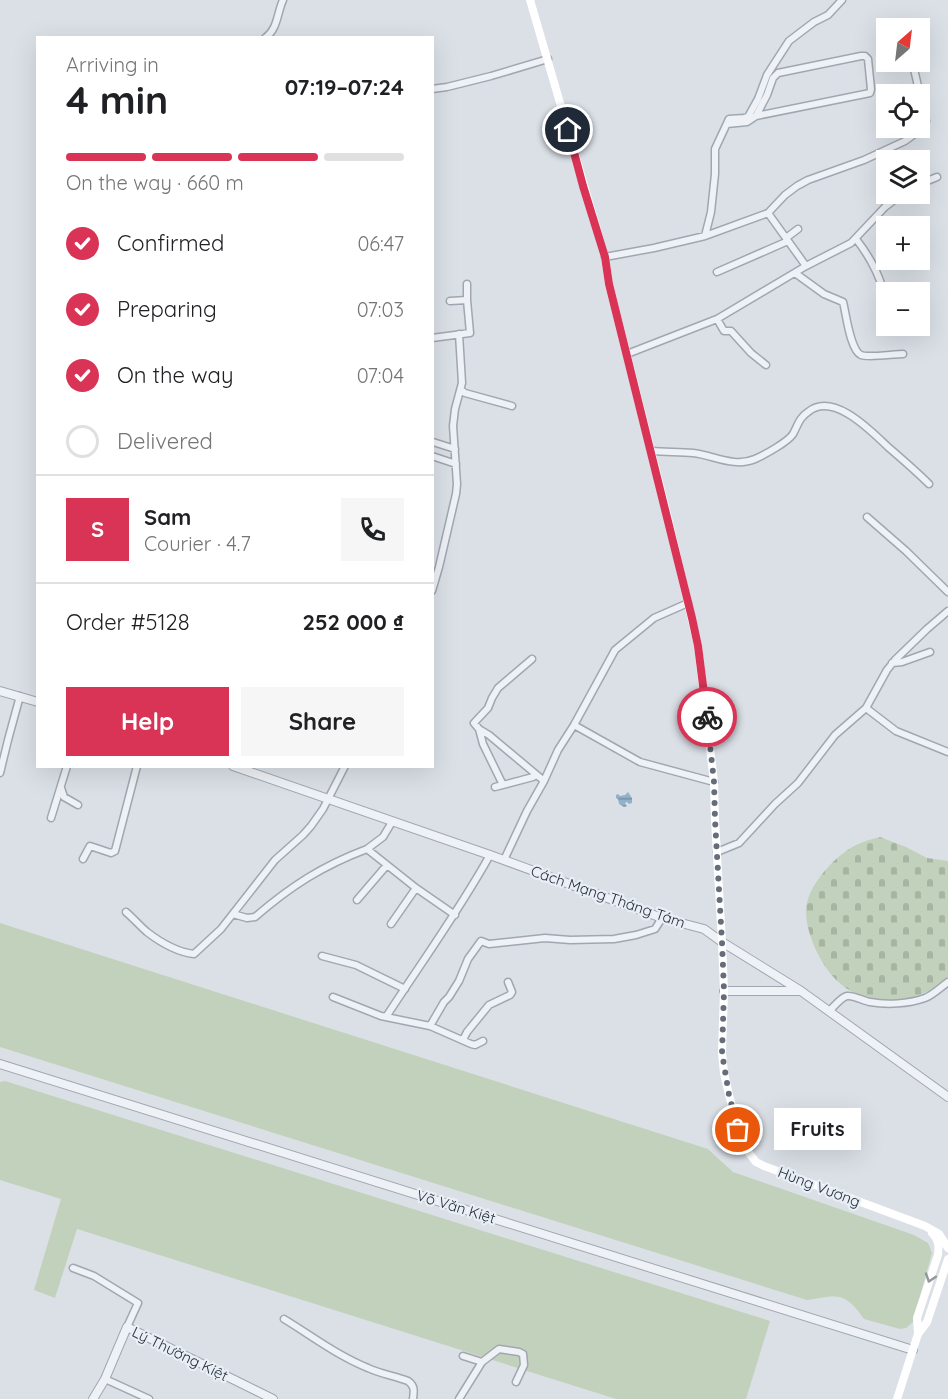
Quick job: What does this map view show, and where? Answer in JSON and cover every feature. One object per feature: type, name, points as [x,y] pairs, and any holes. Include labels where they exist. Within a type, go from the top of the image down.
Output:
[{"type":"main road","name":"Hùng Vương","points":[[530,0],[605,257],[609,284],[652,451],[698,646],[714,782],[724,991],[722,1053],[724,1073],[738,1130],[749,1153],[764,1166],[925,1226],[939,1234],[948,1248]]},
{"type":"main road","points":[[918,1334],[917,1318],[939,1246],[935,1236],[925,1226]]},
{"type":"main road","points":[[897,1399],[918,1334],[927,1322],[948,1259]]},
{"type":"street","points":[[268,36],[278,21],[283,0]]},
{"type":"street","points":[[705,236],[711,212],[715,149],[729,119],[748,117],[767,75],[789,41],[814,22],[828,15],[842,0]]},
{"type":"street","points":[[727,124],[747,122],[756,116],[870,93],[868,59],[866,56],[853,58],[778,73],[772,78],[767,95],[756,116]]},
{"type":"street","points":[[434,89],[491,76],[548,59]]},
{"type":"street","points":[[605,257],[705,236],[768,213],[785,195],[808,180],[864,160],[905,141],[924,128],[926,121],[915,72]]},
{"type":"street","points":[[930,180],[937,177]]},
{"type":"street","points":[[627,354],[717,319],[856,239],[889,204]]},
{"type":"street","points":[[768,213],[806,266]]},
{"type":"street","points":[[717,272],[787,239],[798,230]]},
{"type":"street","points":[[856,239],[868,255],[880,282]]},
{"type":"street","points":[[795,273],[824,294],[843,302],[856,352],[866,356],[903,354]]},
{"type":"street","points":[[434,338],[470,333],[466,300],[467,284]]},
{"type":"street","points":[[450,302],[466,300]]},
{"type":"street","points":[[717,319],[724,332],[731,332],[766,365]]},
{"type":"street","points":[[434,584],[456,494],[453,416],[461,390],[459,334]]},
{"type":"street","points":[[461,390],[512,406]]},
{"type":"street","points":[[652,451],[695,453],[744,462],[755,459],[788,440],[801,417],[816,406],[825,406],[846,413],[866,426],[929,484]]},
{"type":"street","points":[[434,442],[454,449]]},
{"type":"street","points":[[434,457],[456,464]]},
{"type":"street","points":[[867,517],[948,592]]},
{"type":"street","points":[[504,860],[558,750],[615,650],[654,618],[688,603]]},
{"type":"street","points":[[717,852],[739,843],[774,804],[798,783],[835,735],[866,708],[892,663],[927,628],[948,611]]},
{"type":"street","points":[[892,663],[902,662],[930,652]]},
{"type":"street","points":[[532,659],[498,688],[488,708],[474,723],[544,781]]},
{"type":"street","points":[[0,691],[36,701]]},
{"type":"street","points":[[0,773],[20,696]]},
{"type":"street","points":[[866,708],[896,731],[948,752]]},
{"type":"street","points":[[574,725],[640,762],[714,782]]},
{"type":"street","points":[[479,729],[483,744],[503,785]]},
{"type":"street","points":[[51,818],[66,768]]},
{"type":"street","points":[[83,859],[92,846],[111,853],[115,851],[137,768]]},
{"type":"street","name":"Cách Mạng Tháng Tám","points":[[239,768],[490,855],[662,918],[704,929],[830,1011],[948,1097]]},
{"type":"street","points":[[126,912],[162,942],[194,954],[221,929],[275,860],[311,826],[328,800],[344,768]]},
{"type":"street","points":[[495,787],[536,775]]},
{"type":"street","points":[[61,788],[64,797],[78,805]]},
{"type":"street","points":[[233,914],[247,918],[255,917],[300,882],[341,859],[367,849],[383,837],[392,822]]},
{"type":"street","points":[[367,849],[454,915]]},
{"type":"street","points":[[386,1017],[474,885],[490,855]]},
{"type":"street","points":[[357,900],[387,865]]},
{"type":"street","points":[[391,924],[416,888]]},
{"type":"street","points":[[430,1026],[459,981],[468,959],[481,941],[489,944],[545,938],[614,939],[655,929],[662,918]]},
{"type":"street","points":[[322,956],[356,966],[405,989]]},
{"type":"street","points":[[463,1041],[467,1032],[489,1005],[510,995],[512,992],[508,982]]},
{"type":"street","points":[[830,1011],[847,996],[866,1002],[886,1004],[909,1002],[925,998],[948,982]]},
{"type":"street","points":[[724,991],[801,992]]},
{"type":"street","points":[[333,997],[386,1017],[430,1026],[475,1045],[483,1041]]},
{"type":"street","name":"Võ Văn Kiệt","points":[[0,1064],[913,1350]]},
{"type":"street","points":[[73,1268],[93,1276],[138,1303],[127,1327]]},
{"type":"street","points":[[284,1318],[359,1364],[408,1381],[414,1388],[413,1399]]},
{"type":"street","name":"Lý Thường Kiệt","points":[[93,1399],[105,1379],[127,1327],[273,1399]]},
{"type":"street","points":[[459,1399],[482,1362],[499,1349],[523,1354],[524,1365],[516,1382]]},
{"type":"street","points":[[463,1356],[482,1362]]},
{"type":"street","points":[[105,1379],[149,1399]]},
{"type":"green space","points":[[880,837],[927,858],[948,861],[948,979],[931,990],[895,1001],[860,996],[844,987],[830,974],[814,946],[806,917],[807,902],[811,892],[830,865],[854,846]]},
{"type":"green space","points":[[0,923],[708,1149],[733,1172],[914,1235],[928,1243],[932,1253],[913,1322],[906,1328],[900,1329],[864,1319],[846,1299],[840,1297],[807,1300],[0,1047]]},
{"type":"green space","points":[[5,1081],[770,1321],[746,1399],[616,1399],[77,1229],[55,1298],[34,1290],[61,1199],[0,1180],[0,1082]]},
{"type":"water","points":[[628,792],[632,803],[625,803],[627,806],[624,807],[619,804],[616,795],[625,795]]},
{"type":"way so far","points":[[707,717],[714,782],[722,942],[724,991],[722,1053],[724,1073],[738,1130]]},
{"type":"place","name":"Fruits","points":[[738,1130]]},
{"type":"route","points":[[568,130],[605,257],[609,284],[692,618],[707,717]]}]
